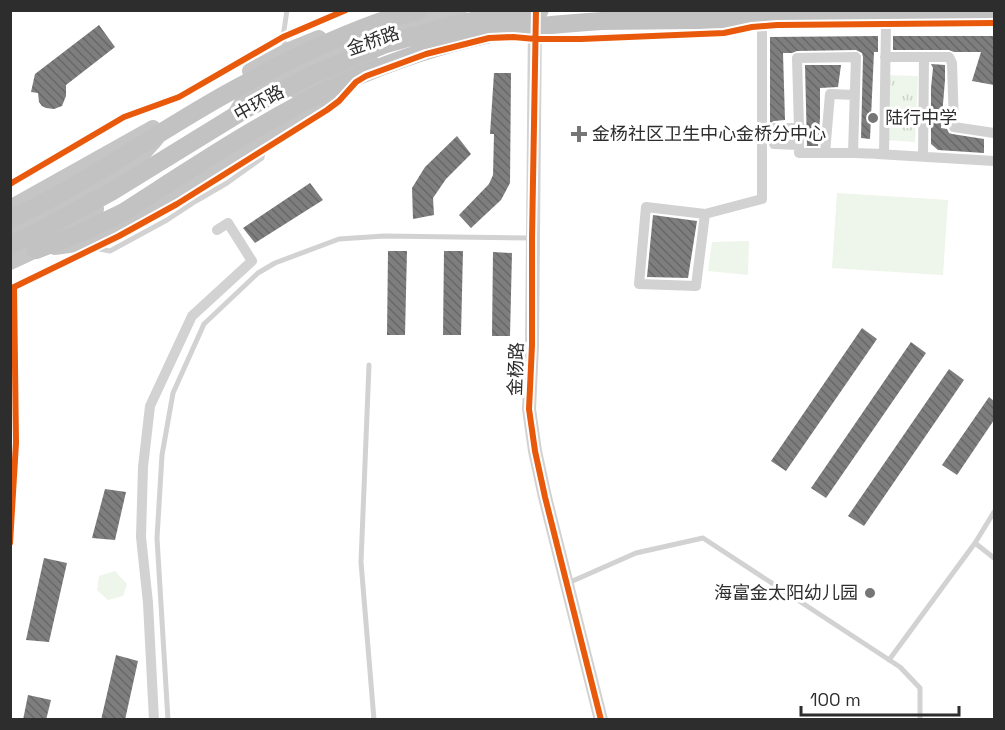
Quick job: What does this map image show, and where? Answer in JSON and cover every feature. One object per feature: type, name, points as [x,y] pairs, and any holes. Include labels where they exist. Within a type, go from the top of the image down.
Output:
[{"type":"highway","name":"中环路","points":[[10,219],[100,170],[234,89],[304,53],[377,23],[419,10]]},
{"type":"highway","name":"中环路","points":[[10,245],[111,192],[246,109],[342,61],[386,44],[460,22],[535,13]]},
{"type":"highway","points":[[342,61],[422,39],[489,26],[582,17],[650,19],[994,17]]},
{"type":"highway","points":[[36,250],[122,213],[302,103],[386,66],[467,40],[514,30],[558,24],[650,19]]},
{"type":"main road","name":"金桥路","points":[[10,208],[287,51],[389,10]]},
{"type":"main road","points":[[225,132],[242,103],[250,95],[296,70],[342,61],[383,32],[459,10]]},
{"type":"main road","points":[[535,13],[702,13],[741,10]]},
{"type":"main road","points":[[702,13],[752,27],[994,23]]},
{"type":"main road","name":"金桥路","points":[[10,262],[36,250],[112,198],[300,89],[342,61]]},
{"type":"main road","name":"金桥路","points":[[36,250],[83,243],[128,223],[264,140],[318,106],[328,96],[342,61]]},
{"type":"main road","points":[[10,232],[72,201],[127,169],[180,111]]},
{"type":"street","name":"金杨路","points":[[535,13],[532,345],[529,409],[537,462],[601,720]]},
{"type":"street","points":[[884,154],[886,24]]},
{"type":"street","points":[[705,214],[696,286],[639,284],[646,207],[705,214],[762,199],[762,26]]},
{"type":"street","points":[[853,153],[856,57],[797,58],[799,153],[884,154],[994,161]]},
{"type":"street","points":[[885,57],[949,57],[952,63],[954,127],[994,134]]},
{"type":"street","points":[[923,156],[924,57]]},
{"type":"street","points":[[825,153],[830,94],[855,95]]},
{"type":"street","points":[[799,128],[775,129],[774,144],[799,145]]},
{"type":"street","points":[[154,720],[148,603],[141,537],[143,467],[150,406],[192,316],[252,261],[228,223],[217,230]]},
{"type":"lane","points":[[287,10],[283,37],[287,51]]},
{"type":"lane","points":[[168,720],[157,538],[162,455],[173,393],[204,324],[258,273],[275,263],[339,239],[384,236],[532,238]]},
{"type":"lane","points":[[369,365],[361,562],[374,720]]},
{"type":"lane","points":[[889,660],[975,543],[994,512]]},
{"type":"lane","points":[[567,584],[636,554],[703,538],[900,667],[920,688],[920,720]]},
{"type":"lane","points":[[975,543],[994,558]]},
{"type":"green space","points":[[889,75],[918,76],[915,142],[886,140]]},
{"type":"green space","points":[[837,193],[948,200],[943,275],[832,268]]},
{"type":"green space","points":[[749,241],[748,275],[708,271],[712,242]]},
{"type":"green space","points":[[115,571],[127,584],[123,596],[108,600],[97,590],[99,576]]},
{"type":"building","points":[[99,25],[115,47],[66,85],[66,96],[62,106],[54,109],[42,106],[38,93],[31,92],[35,74]]},
{"type":"building","points":[[878,36],[878,52],[874,52],[870,139],[861,138],[863,57],[862,53],[856,50],[783,53],[785,120],[770,123],[770,37]]},
{"type":"building","points":[[893,36],[994,36],[994,85],[972,81],[981,52],[893,50]]},
{"type":"building","points":[[931,64],[945,65],[941,128],[947,129],[952,134],[984,139],[984,153],[938,150],[931,144],[933,68]]},
{"type":"building","points":[[805,65],[841,65],[838,87],[820,88],[818,146],[807,146]]},
{"type":"building","points":[[494,73],[511,73],[510,183],[501,200],[471,228],[459,215],[489,184],[493,175],[494,134],[490,134]]},
{"type":"building","points":[[457,136],[471,154],[446,179],[433,198],[434,215],[413,219],[412,188],[425,167]]},
{"type":"building","points":[[310,183],[323,200],[255,243],[243,228]]},
{"type":"building","points":[[653,215],[697,221],[688,278],[647,277]]},
{"type":"building","points":[[388,251],[407,251],[405,335],[387,335]]},
{"type":"building","points":[[444,251],[463,251],[461,335],[443,335]]},
{"type":"building","points":[[493,252],[512,253],[510,336],[492,336]]},
{"type":"building","points":[[862,328],[877,339],[786,471],[771,461]]},
{"type":"building","points":[[911,342],[926,353],[826,498],[811,488]]},
{"type":"building","points":[[949,369],[964,380],[864,526],[848,516]]},
{"type":"building","points":[[989,397],[994,401],[994,420],[957,475],[942,465]]},
{"type":"building","points":[[105,489],[126,492],[115,540],[92,538]]},
{"type":"building","points":[[44,558],[67,563],[49,642],[26,640]]},
{"type":"building","points":[[116,655],[138,661],[125,720],[101,720]]},
{"type":"building","points":[[28,695],[51,700],[46,720],[23,720]]},
{"type":"cycle path","points":[[10,184],[124,117],[179,97],[283,37],[346,10]]},
{"type":"cycle path","points":[[536,10],[532,345],[529,409],[545,497],[601,720]]},
{"type":"cycle path","points":[[10,289],[119,236],[177,204],[327,110],[339,101],[356,82],[366,76],[426,54],[489,38],[581,39],[724,33],[777,25],[994,23]]},
{"type":"cycle path","points":[[10,543],[16,443],[14,287]]},
{"type":"place","name":"陆行中学","points":[[873,118]]},
{"type":"place","name":"金杨社区卫生中心金桥分中心","points":[[579,134]]},
{"type":"place","name":"海富金太阳幼儿园","points":[[870,593]]}]
